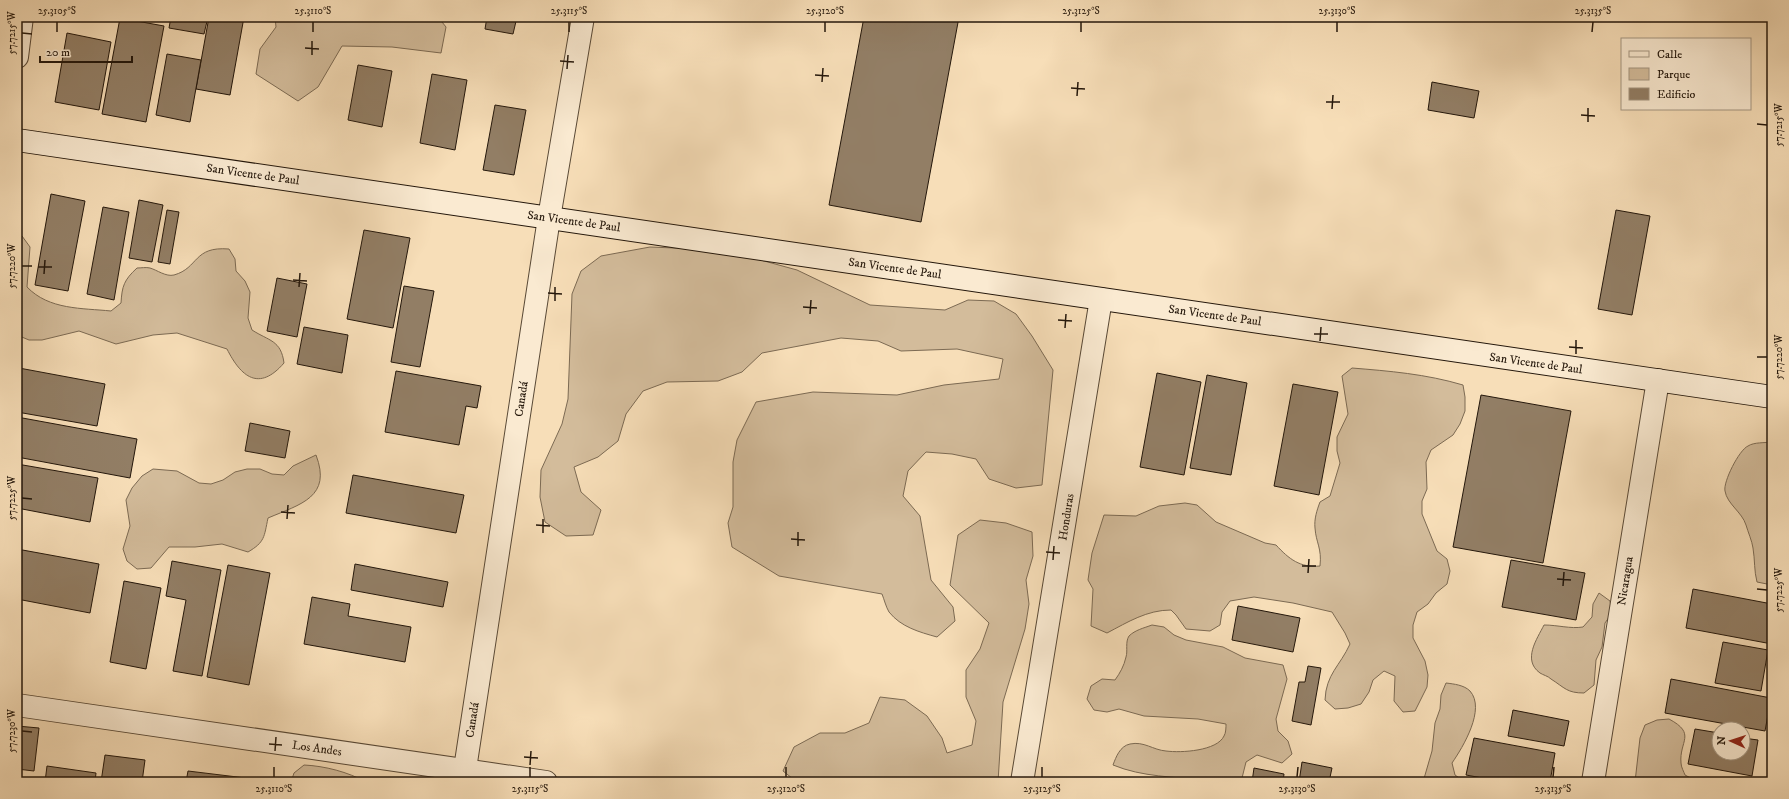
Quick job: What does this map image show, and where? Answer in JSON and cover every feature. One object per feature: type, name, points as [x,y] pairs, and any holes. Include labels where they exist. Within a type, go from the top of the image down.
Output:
[{"type":"street","points":[[17,58],[22,17]]},
{"type":"street","name":"Canadá","points":[[464,776],[549,218],[583,17]]},
{"type":"street","name":"San Vicente de Paul","points":[[17,140],[1772,397]]},
{"type":"street","name":"Honduras","points":[[1022,782],[1101,299]]},
{"type":"street","name":"Nicaragua","points":[[1592,782],[1658,380]]},
{"type":"street","name":"Los Andes","points":[[17,705],[464,776],[546,782]]},
{"type":"green space","points":[[275,17],[438,17],[446,27],[441,53],[392,47],[342,46],[318,87],[298,101],[256,74],[260,49],[276,27]]},
{"type":"green space","points":[[17,236],[22,236],[30,247],[27,287],[36,295],[56,304],[77,308],[111,311],[121,303],[124,284],[137,268],[150,268],[165,274],[174,275],[188,268],[202,254],[217,249],[229,249],[235,259],[236,271],[245,281],[250,292],[248,318],[252,330],[277,345],[284,363],[275,372],[267,377],[259,379],[251,377],[238,367],[227,349],[177,333],[153,335],[116,344],[79,331],[42,340],[29,340],[17,335]]},
{"type":"green space","points":[[650,247],[724,250],[797,270],[870,305],[945,310],[968,300],[994,301],[1016,314],[1032,336],[1053,370],[1042,485],[1016,488],[989,479],[976,459],[952,454],[926,452],[908,471],[903,496],[920,516],[931,580],[953,607],[955,621],[937,637],[917,631],[899,622],[889,612],[882,594],[779,576],[732,547],[728,523],[733,507],[733,462],[737,440],[756,402],[813,392],[897,395],[944,385],[999,379],[1003,359],[957,349],[901,351],[878,341],[841,338],[762,353],[742,372],[718,381],[667,382],[643,391],[626,414],[618,441],[598,457],[574,467],[581,492],[601,510],[593,535],[566,536],[545,522],[540,497],[541,470],[562,424],[568,399],[572,294],[581,271],[601,256]]},
{"type":"green space","points":[[1352,368],[1421,376],[1463,385],[1465,411],[1460,424],[1453,435],[1431,450],[1426,462],[1427,489],[1422,501],[1422,514],[1437,551],[1447,559],[1450,571],[1447,584],[1436,593],[1428,604],[1417,612],[1413,625],[1413,638],[1425,661],[1428,675],[1427,687],[1415,711],[1403,712],[1394,701],[1395,676],[1384,671],[1373,680],[1369,692],[1361,704],[1348,708],[1335,709],[1325,700],[1328,683],[1350,644],[1332,612],[1293,603],[1254,597],[1230,601],[1222,612],[1220,625],[1210,631],[1186,629],[1171,610],[1146,614],[1107,633],[1091,626],[1093,589],[1088,580],[1092,553],[1104,515],[1136,516],[1159,506],[1185,503],[1197,505],[1216,522],[1265,543],[1276,545],[1295,562],[1307,566],[1320,566],[1320,550],[1315,528],[1315,518],[1320,502],[1330,496],[1340,463],[1337,451],[1337,437],[1348,414],[1342,376]]},
{"type":"green space","points":[[1772,442],[1772,585],[1757,582],[1754,552],[1746,525],[1726,496],[1725,487],[1726,481],[1736,460],[1744,449],[1753,444]]},
{"type":"green space","points":[[316,455],[320,469],[320,481],[317,490],[302,503],[268,518],[266,530],[261,542],[248,552],[222,544],[195,547],[169,547],[151,568],[137,569],[127,561],[123,549],[130,526],[126,500],[132,488],[142,476],[153,469],[177,471],[199,483],[211,484],[223,480],[235,472],[247,469],[260,469],[272,474],[284,475],[293,466]]},
{"type":"green space","points":[[980,520],[1006,523],[1032,532],[1033,556],[1026,580],[1029,604],[1025,629],[1003,702],[998,782],[797,782],[783,771],[794,747],[820,733],[845,733],[869,723],[880,697],[905,700],[927,716],[942,738],[947,753],[972,745],[976,721],[966,697],[966,670],[980,649],[989,623],[950,585],[958,535]]},
{"type":"green space","points":[[1599,593],[1610,601],[1612,613],[1605,623],[1602,647],[1596,660],[1594,685],[1584,693],[1574,692],[1566,689],[1540,673],[1535,668],[1532,662],[1533,649],[1544,625],[1573,628],[1583,627],[1592,617],[1593,604]]},
{"type":"green space","points":[[1152,625],[1164,627],[1174,635],[1186,640],[1223,647],[1245,658],[1283,665],[1287,679],[1276,719],[1278,731],[1288,741],[1292,754],[1282,763],[1257,755],[1246,762],[1241,782],[1209,782],[1206,780],[1159,776],[1135,772],[1113,765],[1121,749],[1130,744],[1135,743],[1166,751],[1180,752],[1198,750],[1214,745],[1220,741],[1225,733],[1226,724],[1198,719],[1144,716],[1119,709],[1107,712],[1094,710],[1087,699],[1091,686],[1102,679],[1115,680],[1122,669],[1127,655],[1127,641],[1129,636]]},
{"type":"green space","points":[[1446,683],[1465,687],[1470,691],[1474,699],[1475,708],[1471,728],[1462,748],[1452,763],[1455,775],[1465,782],[1423,782],[1432,751],[1435,723],[1440,709],[1441,695]]},
{"type":"green space","points":[[1669,719],[1677,724],[1685,734],[1681,763],[1685,775],[1698,782],[1635,782],[1640,738],[1645,725],[1657,720]]},
{"type":"green space","points":[[304,765],[336,770],[352,775],[366,782],[291,782],[294,773]]},
{"type":"building","points":[[171,17],[208,17],[204,34],[169,28]]},
{"type":"building","points":[[209,17],[244,17],[230,95],[196,89]]},
{"type":"building","points":[[487,17],[517,17],[513,34],[485,29]]},
{"type":"building","points":[[864,17],[959,17],[921,222],[829,205]]},
{"type":"building","points":[[120,18],[164,26],[146,122],[102,114]]},
{"type":"building","points":[[67,33],[111,42],[99,110],[55,102]]},
{"type":"building","points":[[167,54],[201,60],[190,122],[156,115]]},
{"type":"building","points":[[358,65],[392,71],[382,127],[348,120]]},
{"type":"building","points":[[432,74],[467,80],[455,150],[420,143]]},
{"type":"building","points":[[1432,82],[1479,91],[1474,118],[1428,110]]},
{"type":"building","points":[[495,105],[526,110],[514,175],[483,170]]},
{"type":"building","points":[[51,194],[85,201],[68,291],[35,285]]},
{"type":"building","points":[[139,200],[163,205],[152,262],[129,258]]},
{"type":"building","points":[[103,207],[129,212],[114,300],[87,294]]},
{"type":"building","points":[[167,210],[179,212],[170,264],[158,262]]},
{"type":"building","points":[[1616,210],[1650,216],[1632,315],[1598,309]]},
{"type":"building","points":[[364,230],[410,238],[393,328],[347,319]]},
{"type":"building","points":[[277,278],[307,284],[297,337],[267,331]]},
{"type":"building","points":[[404,286],[434,291],[420,367],[391,362]]},
{"type":"building","points":[[304,327],[348,335],[342,373],[297,364]]},
{"type":"building","points":[[19,368],[105,384],[97,426],[17,412],[17,378]]},
{"type":"building","points":[[396,371],[481,386],[477,408],[466,406],[459,445],[385,432]]},
{"type":"building","points":[[1157,373],[1201,382],[1184,475],[1140,467]]},
{"type":"building","points":[[1207,375],[1247,383],[1231,475],[1190,468]]},
{"type":"building","points":[[1293,384],[1338,392],[1319,495],[1274,486]]},
{"type":"building","points":[[1481,395],[1571,411],[1543,563],[1453,547]]},
{"type":"building","points":[[17,417],[137,439],[130,478],[17,457]]},
{"type":"building","points":[[250,423],[290,431],[285,458],[245,451]]},
{"type":"building","points":[[17,464],[98,478],[90,522],[17,508]]},
{"type":"building","points":[[353,475],[464,495],[456,533],[346,513]]},
{"type":"building","points":[[17,549],[99,564],[90,613],[17,599]]},
{"type":"building","points":[[1511,560],[1585,573],[1576,620],[1502,607]]},
{"type":"building","points":[[172,561],[221,570],[202,676],[173,671],[186,600],[166,596]]},
{"type":"building","points":[[355,564],[448,582],[443,607],[351,590]]},
{"type":"building","points":[[228,565],[270,573],[249,685],[207,677]]},
{"type":"building","points":[[124,581],[161,588],[146,669],[110,662]]},
{"type":"building","points":[[1693,589],[1772,604],[1772,644],[1686,628]]},
{"type":"building","points":[[312,597],[350,604],[348,616],[411,627],[405,662],[304,644]]},
{"type":"building","points":[[1238,606],[1300,618],[1293,652],[1232,640]]},
{"type":"building","points":[[1723,642],[1768,650],[1761,691],[1715,683]]},
{"type":"building","points":[[1308,666],[1321,668],[1311,725],[1292,721],[1299,682],[1305,682]]},
{"type":"building","points":[[1671,679],[1771,698],[1765,731],[1751,728],[1751,721],[1711,721],[1665,713]]},
{"type":"building","points":[[1513,710],[1569,721],[1564,746],[1508,736]]},
{"type":"building","points":[[17,726],[39,728],[34,771],[17,769]]},
{"type":"building","points":[[1695,729],[1711,732],[1711,761],[1751,761],[1751,739],[1758,740],[1752,776],[1688,764]]},
{"type":"building","points":[[1474,738],[1555,753],[1550,782],[1504,782],[1466,775]]},
{"type":"building","points":[[105,755],[145,760],[142,782],[101,782]]},
{"type":"building","points":[[1302,762],[1332,768],[1329,782],[1299,782]]},
{"type":"building","points":[[47,766],[96,773],[95,782],[45,782]]},
{"type":"building","points":[[1254,768],[1284,774],[1283,782],[1252,782]]},
{"type":"building","points":[[188,771],[262,780],[262,782],[186,782]]}]
